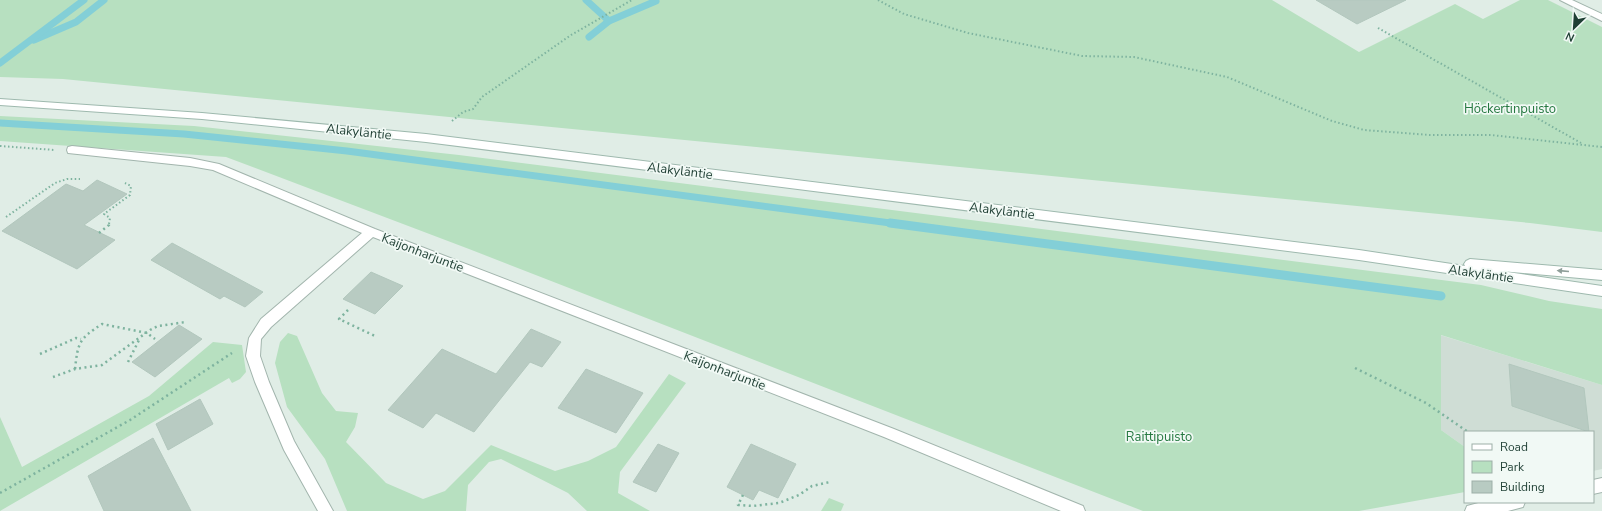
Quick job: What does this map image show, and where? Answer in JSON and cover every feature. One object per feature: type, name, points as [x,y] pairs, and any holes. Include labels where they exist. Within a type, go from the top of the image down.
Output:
[{"type":"main road","points":[[1565,0],[1602,18]]},
{"type":"main road","name":"Alakyläntie","points":[[0,102],[202,116],[426,138],[1359,255],[1602,291]]},
{"type":"main road","name":"Kaijonharjuntie","points":[[72,150],[190,162],[215,167],[370,232],[889,433],[1078,511]]},
{"type":"main road","name":"Kaijonharjuntie","points":[[255,338],[266,323],[370,232]]},
{"type":"main road","name":"Alakyläntie","points":[[1359,255],[1602,275]]},
{"type":"main road","points":[[255,338],[253,356],[262,382],[289,445],[326,511]]},
{"type":"main road","points":[[1472,511],[1513,503]]},
{"type":"path","points":[[452,121],[458,116],[473,109],[482,97],[571,35],[632,0]]},
{"type":"path","points":[[878,0],[904,14],[968,33],[1082,56],[1134,57],[1227,77],[1332,121],[1364,130],[1430,135],[1491,135],[1602,147]]},
{"type":"path","points":[[1378,28],[1584,144]]},
{"type":"path","points":[[0,146],[72,150]]},
{"type":"path","points":[[6,217],[55,183],[67,179],[80,179]]},
{"type":"path","points":[[99,232],[109,225],[110,218],[104,214],[130,196],[131,186],[125,183]]},
{"type":"path","points":[[348,310],[339,319],[377,336]]},
{"type":"path","points":[[53,377],[75,369],[96,368],[158,326],[186,322]]},
{"type":"path","points":[[75,369],[77,348],[81,339],[102,324],[147,333],[155,339]]},
{"type":"path","points":[[40,354],[76,338],[81,339]]},
{"type":"path","points":[[128,362],[140,338]]},
{"type":"path","points":[[0,493],[130,420],[255,338]]},
{"type":"path","points":[[1355,368],[1426,403],[1467,431]]},
{"type":"path","points":[[743,495],[738,505],[753,506],[779,503],[799,495],[812,486],[830,482]]},
{"type":"shaded area","points":[[1440,335],[1602,385],[1602,469],[1594,471],[1594,431],[1464,431],[1464,446],[1441,430]]},
{"type":"green space","name":"Höckertinpuisto","points":[[0,0],[1272,0],[1359,52],[1455,4],[1483,19],[1520,0],[1548,0],[1602,27],[1602,232],[1530,223],[63,79],[0,77]]},
{"type":"green space","name":"Raittipuisto","points":[[0,116],[194,126],[459,155],[1481,285],[1549,301],[1602,309],[1602,385],[1441,335],[1441,430],[1464,446],[1464,492],[1359,511],[1143,511],[469,249],[226,157],[0,141]]},
{"type":"green space","points":[[288,333],[297,336],[322,393],[336,411],[358,413],[355,427],[346,442],[386,483],[423,499],[445,491],[491,445],[555,471],[588,461],[616,447],[669,374],[686,383],[620,472],[618,493],[650,511],[587,511],[568,493],[501,459],[489,462],[468,485],[466,511],[347,511],[325,459],[287,407],[275,363],[280,342]]},
{"type":"green space","points":[[213,342],[242,345],[246,372],[240,379],[232,383],[229,378],[0,511],[0,417],[22,467],[149,396]]},
{"type":"green space","points":[[829,498],[844,504],[841,511],[821,511]]},
{"type":"building","points":[[1316,0],[1406,0],[1357,24]]},
{"type":"building","points":[[97,180],[127,194],[84,225],[115,240],[77,269],[2,231],[66,184],[83,191]]},
{"type":"building","points":[[172,243],[263,292],[245,307],[224,296],[220,299],[151,260]]},
{"type":"building","points":[[371,272],[403,286],[375,314],[343,299]]},
{"type":"building","points":[[179,325],[202,339],[155,377],[132,362]]},
{"type":"building","points":[[531,329],[561,342],[542,367],[530,362],[474,432],[436,413],[423,428],[388,410],[442,349],[496,374]]},
{"type":"building","points":[[1509,364],[1584,388],[1589,431],[1586,431],[1512,406]]},
{"type":"building","points":[[586,369],[643,393],[616,433],[558,408]]},
{"type":"building","points":[[200,399],[213,424],[168,450],[156,424]]},
{"type":"building","points":[[153,438],[191,511],[104,511],[88,476]]},
{"type":"building","points":[[658,444],[679,453],[656,492],[633,482]]},
{"type":"building","points":[[751,444],[796,464],[778,498],[759,490],[753,500],[727,487]]},
{"type":"waterway","points":[[0,63],[84,0]]},
{"type":"waterway","points":[[34,40],[76,22],[104,0]]},
{"type":"waterway","points":[[586,0],[609,21]]},
{"type":"waterway","points":[[609,21],[656,1]]},
{"type":"waterway","points":[[589,37],[609,21]]},
{"type":"waterway","points":[[0,123],[184,134],[347,151],[898,224]]},
{"type":"waterway","points":[[890,223],[1441,296]]}]
